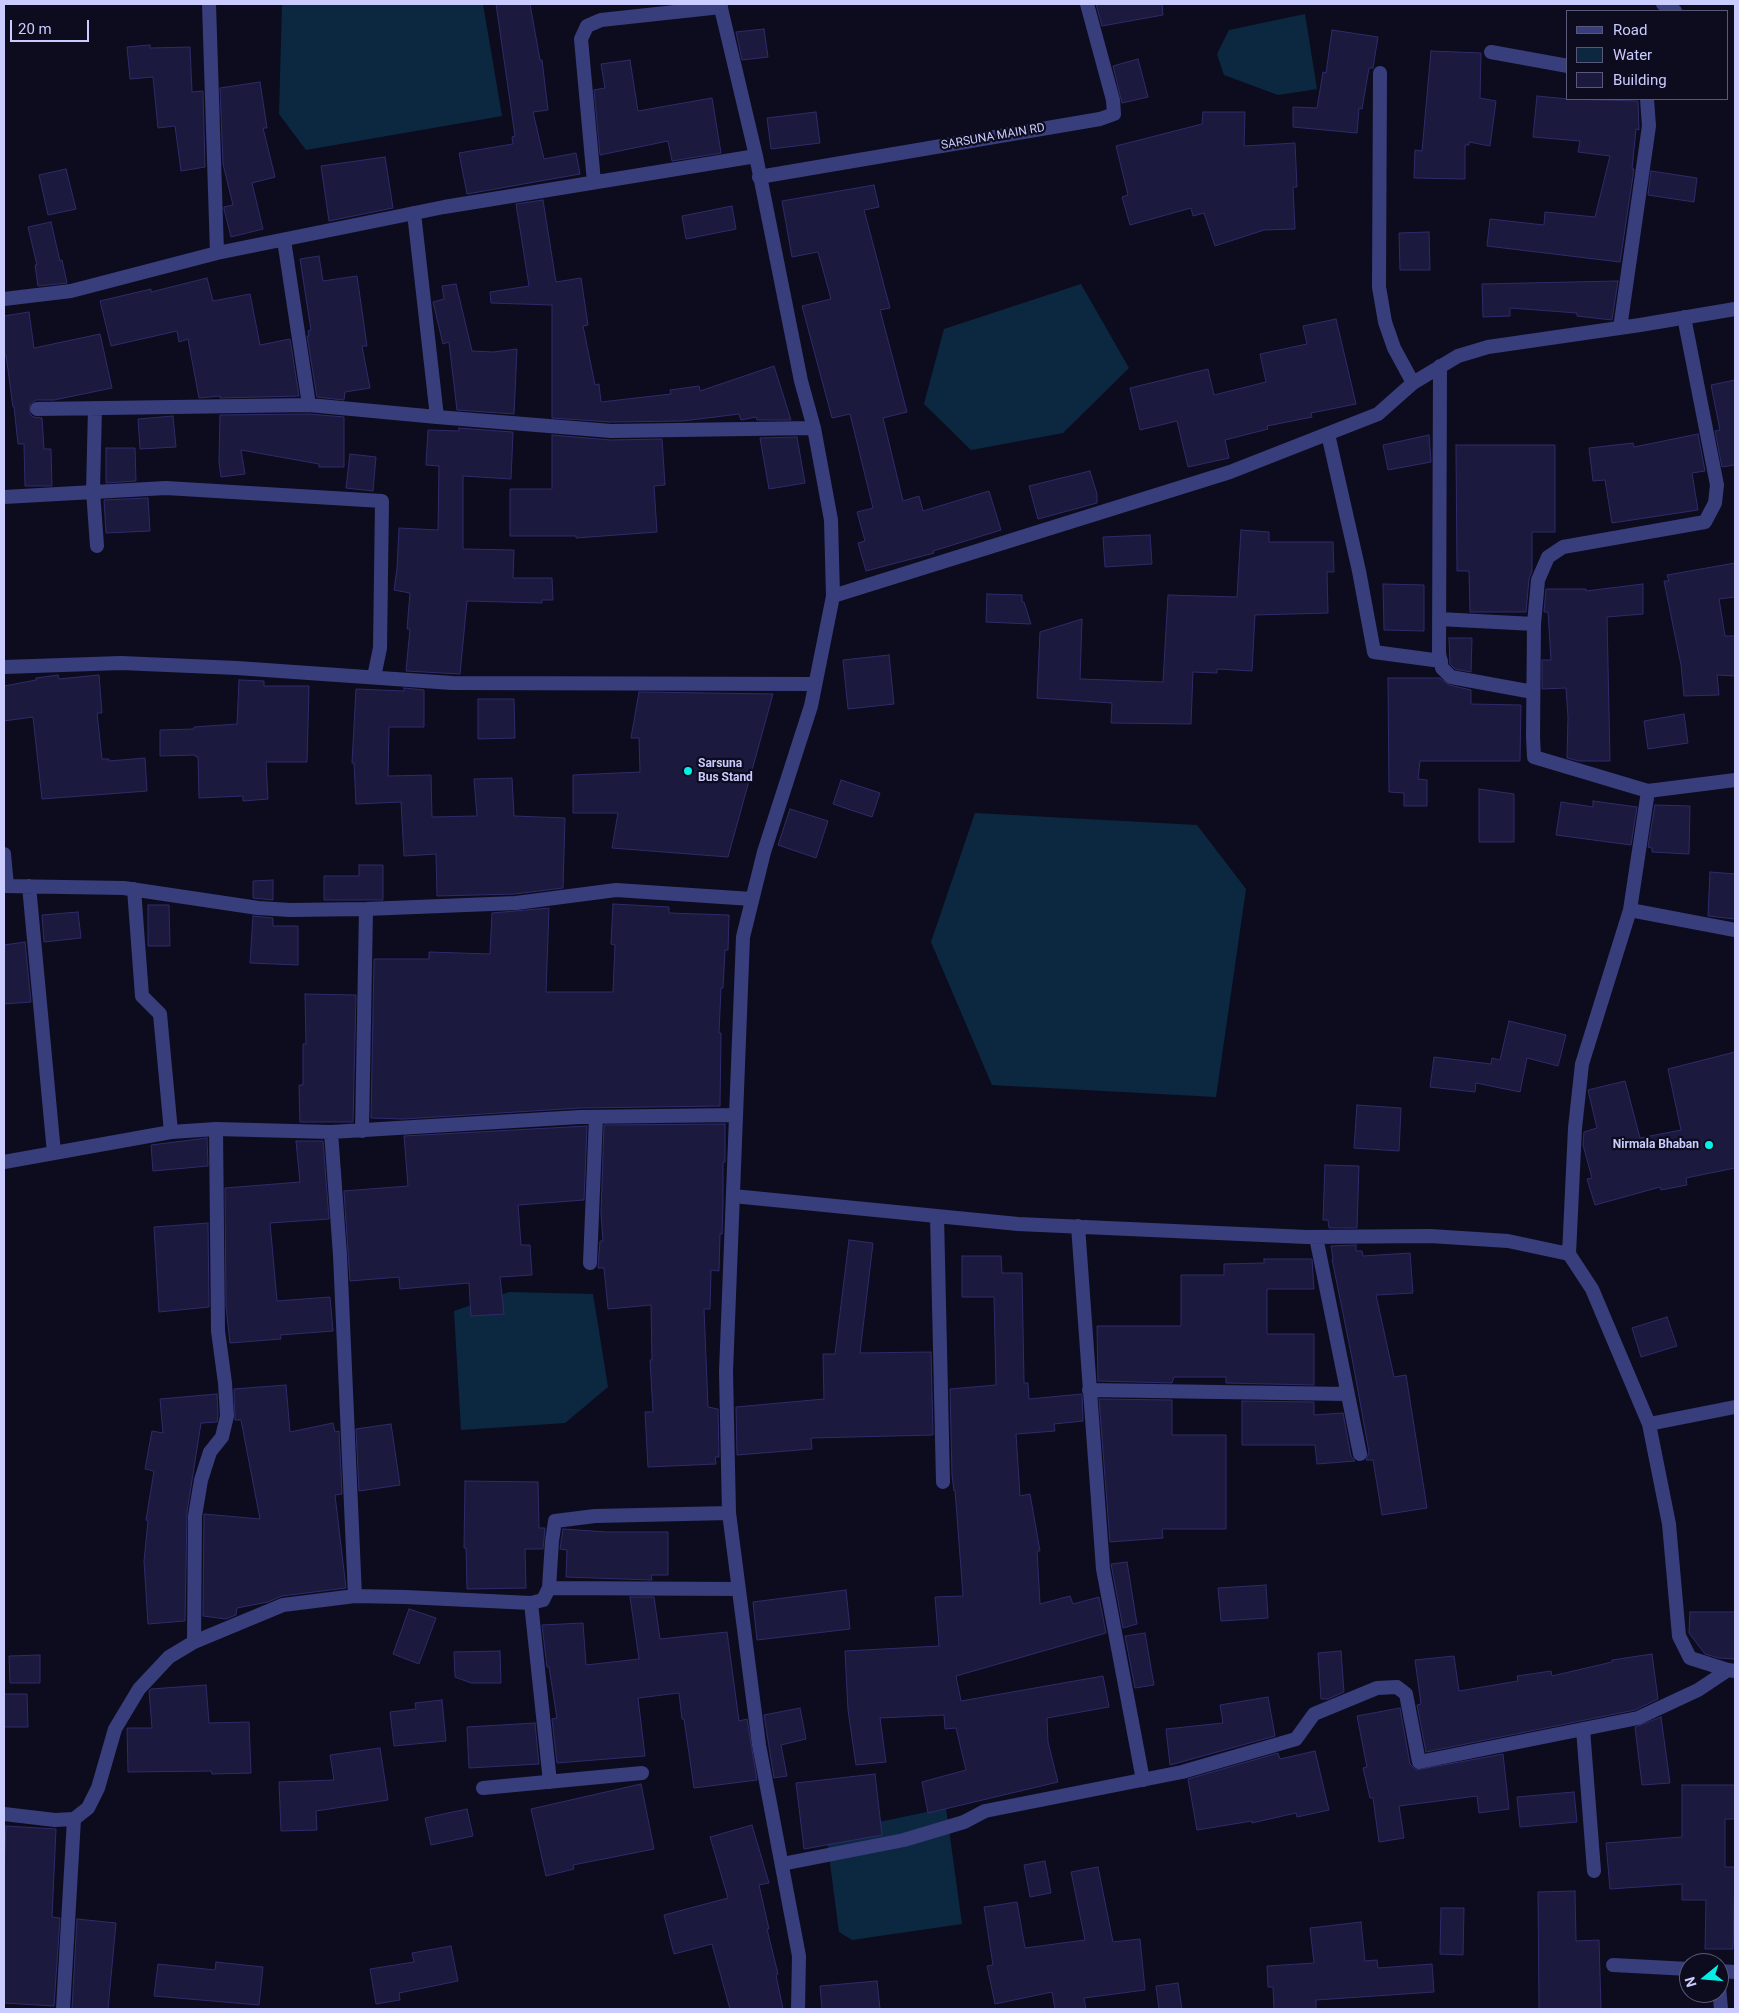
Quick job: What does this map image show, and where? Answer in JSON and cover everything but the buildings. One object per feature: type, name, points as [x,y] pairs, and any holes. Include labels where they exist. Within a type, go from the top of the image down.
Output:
[{"type":"street","points":[[209,4],[216,253]]},
{"type":"street","name":"SARSUNA MAIN RD","points":[[759,177],[1094,120],[1114,114],[1113,100],[1087,4]]},
{"type":"street","points":[[594,182],[581,39],[587,26],[601,20],[720,5],[756,156],[801,380],[814,428],[831,520],[833,596],[816,684],[811,706],[764,852],[743,937],[726,1372],[728,1513],[759,1745],[799,1956],[798,2009]]},
{"type":"street","points":[[1491,52],[1566,66]]},
{"type":"street","points":[[1380,73],[1379,287],[1385,322],[1394,348],[1413,382]]},
{"type":"street","points":[[1620,328],[1649,126],[1647,100]]},
{"type":"street","points":[[4,300],[71,291],[216,253],[414,213],[756,156]]},
{"type":"street","points":[[414,213],[437,417]]},
{"type":"street","points":[[284,240],[309,405]]},
{"type":"street","points":[[833,596],[1230,472],[1378,414],[1413,382],[1458,356],[1488,347],[1735,309]]},
{"type":"street","points":[[1684,317],[1717,484],[1715,503],[1705,522],[1563,547],[1548,557],[1538,580],[1534,624],[1534,757],[1648,791],[1735,780]]},
{"type":"street","points":[[1440,366],[1439,654],[1442,668],[1450,677],[1533,692]]},
{"type":"street","points":[[37,409],[309,405],[611,431],[814,428]]},
{"type":"street","points":[[95,408],[93,492],[97,546]]},
{"type":"street","points":[[1328,434],[1359,571],[1374,652],[1441,661]]},
{"type":"street","points":[[4,497],[166,488],[382,501],[380,648],[374,677]]},
{"type":"street","points":[[1439,619],[1534,624]]},
{"type":"street","points":[[4,667],[121,663],[236,668],[452,683],[816,684]]},
{"type":"street","points":[[1648,791],[1630,910],[1582,1064],[1575,1128],[1569,1254],[1592,1289],[1649,1424],[1669,1524],[1680,1636],[1690,1658],[1732,1670]]},
{"type":"street","points":[[4,854],[6,886],[134,889],[258,908],[290,910],[516,903],[616,890],[752,899]]},
{"type":"street","points":[[29,886],[54,1153]]},
{"type":"street","points":[[134,889],[142,996],[160,1014],[171,1132]]},
{"type":"street","points":[[362,1131],[366,909]]},
{"type":"street","points":[[1630,910],[1735,930]]},
{"type":"street","points":[[4,1162],[171,1132],[216,1130],[331,1132],[596,1117],[736,1114]]},
{"type":"street","points":[[590,1263],[596,1117]]},
{"type":"street","points":[[194,1642],[195,1516],[201,1480],[210,1452],[222,1436],[227,1416],[218,1331],[216,1130]]},
{"type":"street","points":[[331,1132],[340,1255],[355,1596]]},
{"type":"street","points":[[733,1196],[1018,1224],[1316,1237],[1430,1236],[1508,1241],[1569,1254]]},
{"type":"street","points":[[937,1216],[944,1482]]},
{"type":"street","points":[[1078,1226],[1103,1569],[1143,1780]]},
{"type":"street","points":[[1316,1237],[1360,1454]]},
{"type":"street","points":[[1090,1390],[1348,1394]]},
{"type":"street","points":[[1649,1424],[1735,1407]]},
{"type":"street","points":[[4,1814],[56,1820],[74,1819],[88,1808],[95,1795],[115,1729],[139,1689],[169,1657],[194,1642],[283,1605],[355,1596],[405,1596],[531,1603],[543,1600],[549,1588],[555,1521],[595,1516],[728,1513]]},
{"type":"street","points":[[549,1588],[739,1589]]},
{"type":"street","points":[[531,1603],[550,1782]]},
{"type":"street","points":[[782,1864],[904,1840],[964,1822],[985,1811],[1182,1772],[1296,1739],[1314,1714],[1377,1688],[1397,1687],[1406,1694],[1419,1762],[1638,1718],[1698,1690],[1732,1670]]},
{"type":"street","points":[[1584,1729],[1594,1871]]},
{"type":"street","points":[[483,1788],[642,1773]]},
{"type":"street","points":[[63,2009],[74,1819]]},
{"type":"street","points":[[1613,1965],[1679,1968]]},
{"type":"water","points":[[282,4],[483,4],[502,116],[306,150],[279,114]]},
{"type":"water","points":[[1305,14],[1317,89],[1278,95],[1224,75],[1217,54],[1229,30]]},
{"type":"water","points":[[1081,284],[1129,368],[1063,433],[971,450],[924,404],[944,329]]},
{"type":"water","points":[[975,813],[1197,825],[1246,889],[1216,1097],[992,1085],[931,942]]},
{"type":"water","points":[[509,1292],[593,1294],[608,1387],[565,1423],[461,1430],[454,1311]]},
{"type":"water","points":[[946,1808],[962,1924],[852,1940],[839,1932],[826,1833]]},
{"type":"place","name":"Sarsuna Bus Stand","points":[[688,771]]},
{"type":"place","name":"Nirmala Bhaban","points":[[1709,1145]]}]
